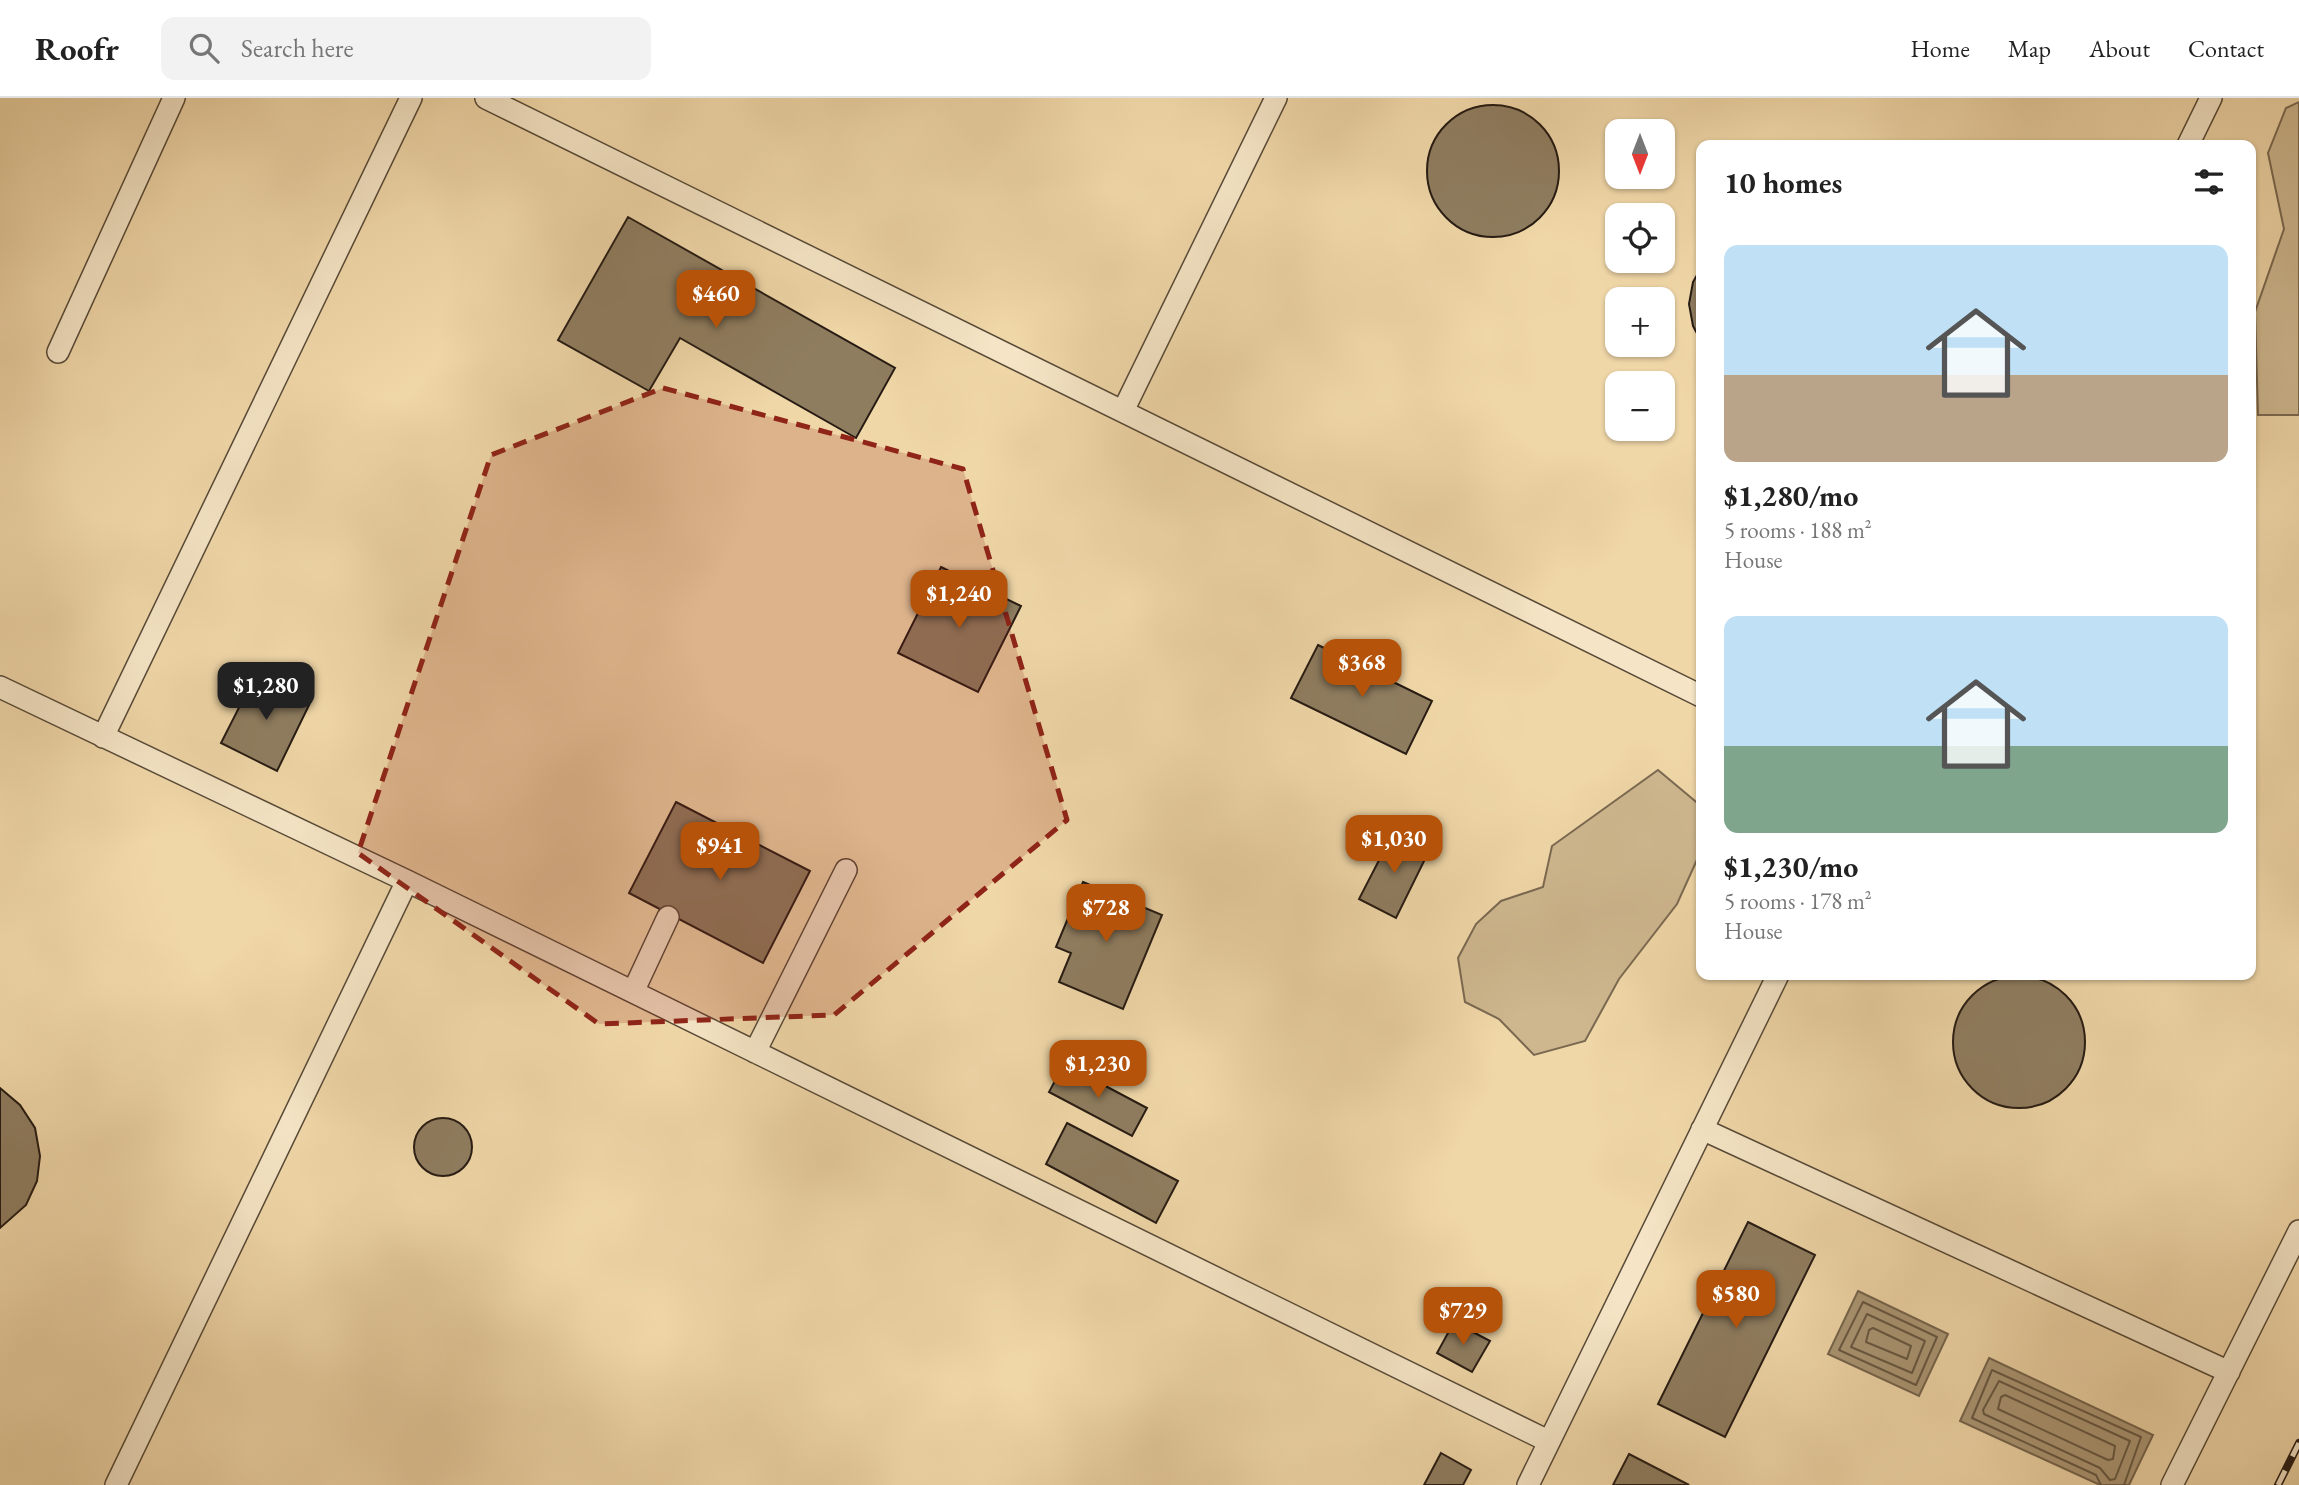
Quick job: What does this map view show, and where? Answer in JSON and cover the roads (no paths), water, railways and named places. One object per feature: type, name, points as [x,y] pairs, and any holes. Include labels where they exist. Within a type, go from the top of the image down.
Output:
[{"type":"lane","points":[[58,352],[174,98]]},
{"type":"lane","points":[[103,737],[411,98]]},
{"type":"lane","points":[[486,98],[1696,694]]},
{"type":"lane","points":[[1123,411],[1276,98]]},
{"type":"lane","points":[[2190,140],[2211,98]]},
{"type":"lane","points":[[0,687],[407,881],[1548,1441]]},
{"type":"lane","points":[[755,1052],[846,870]]},
{"type":"lane","points":[[116,1485],[407,881]]},
{"type":"lane","points":[[633,992],[668,917]]},
{"type":"lane","points":[[1528,1485],[1776,980]]},
{"type":"lane","points":[[1702,1129],[2229,1373]]},
{"type":"lane","points":[[2172,1485],[2299,1231]]},
{"type":"water","points":[[1858,1291],[1948,1334],[1919,1396],[1828,1354]]},
{"type":"water","points":[[1989,1358],[2153,1435],[2129,1485],[2100,1485],[1960,1421]]},
{"type":"railway","points":[[2278,1485],[2299,1443]]}]
